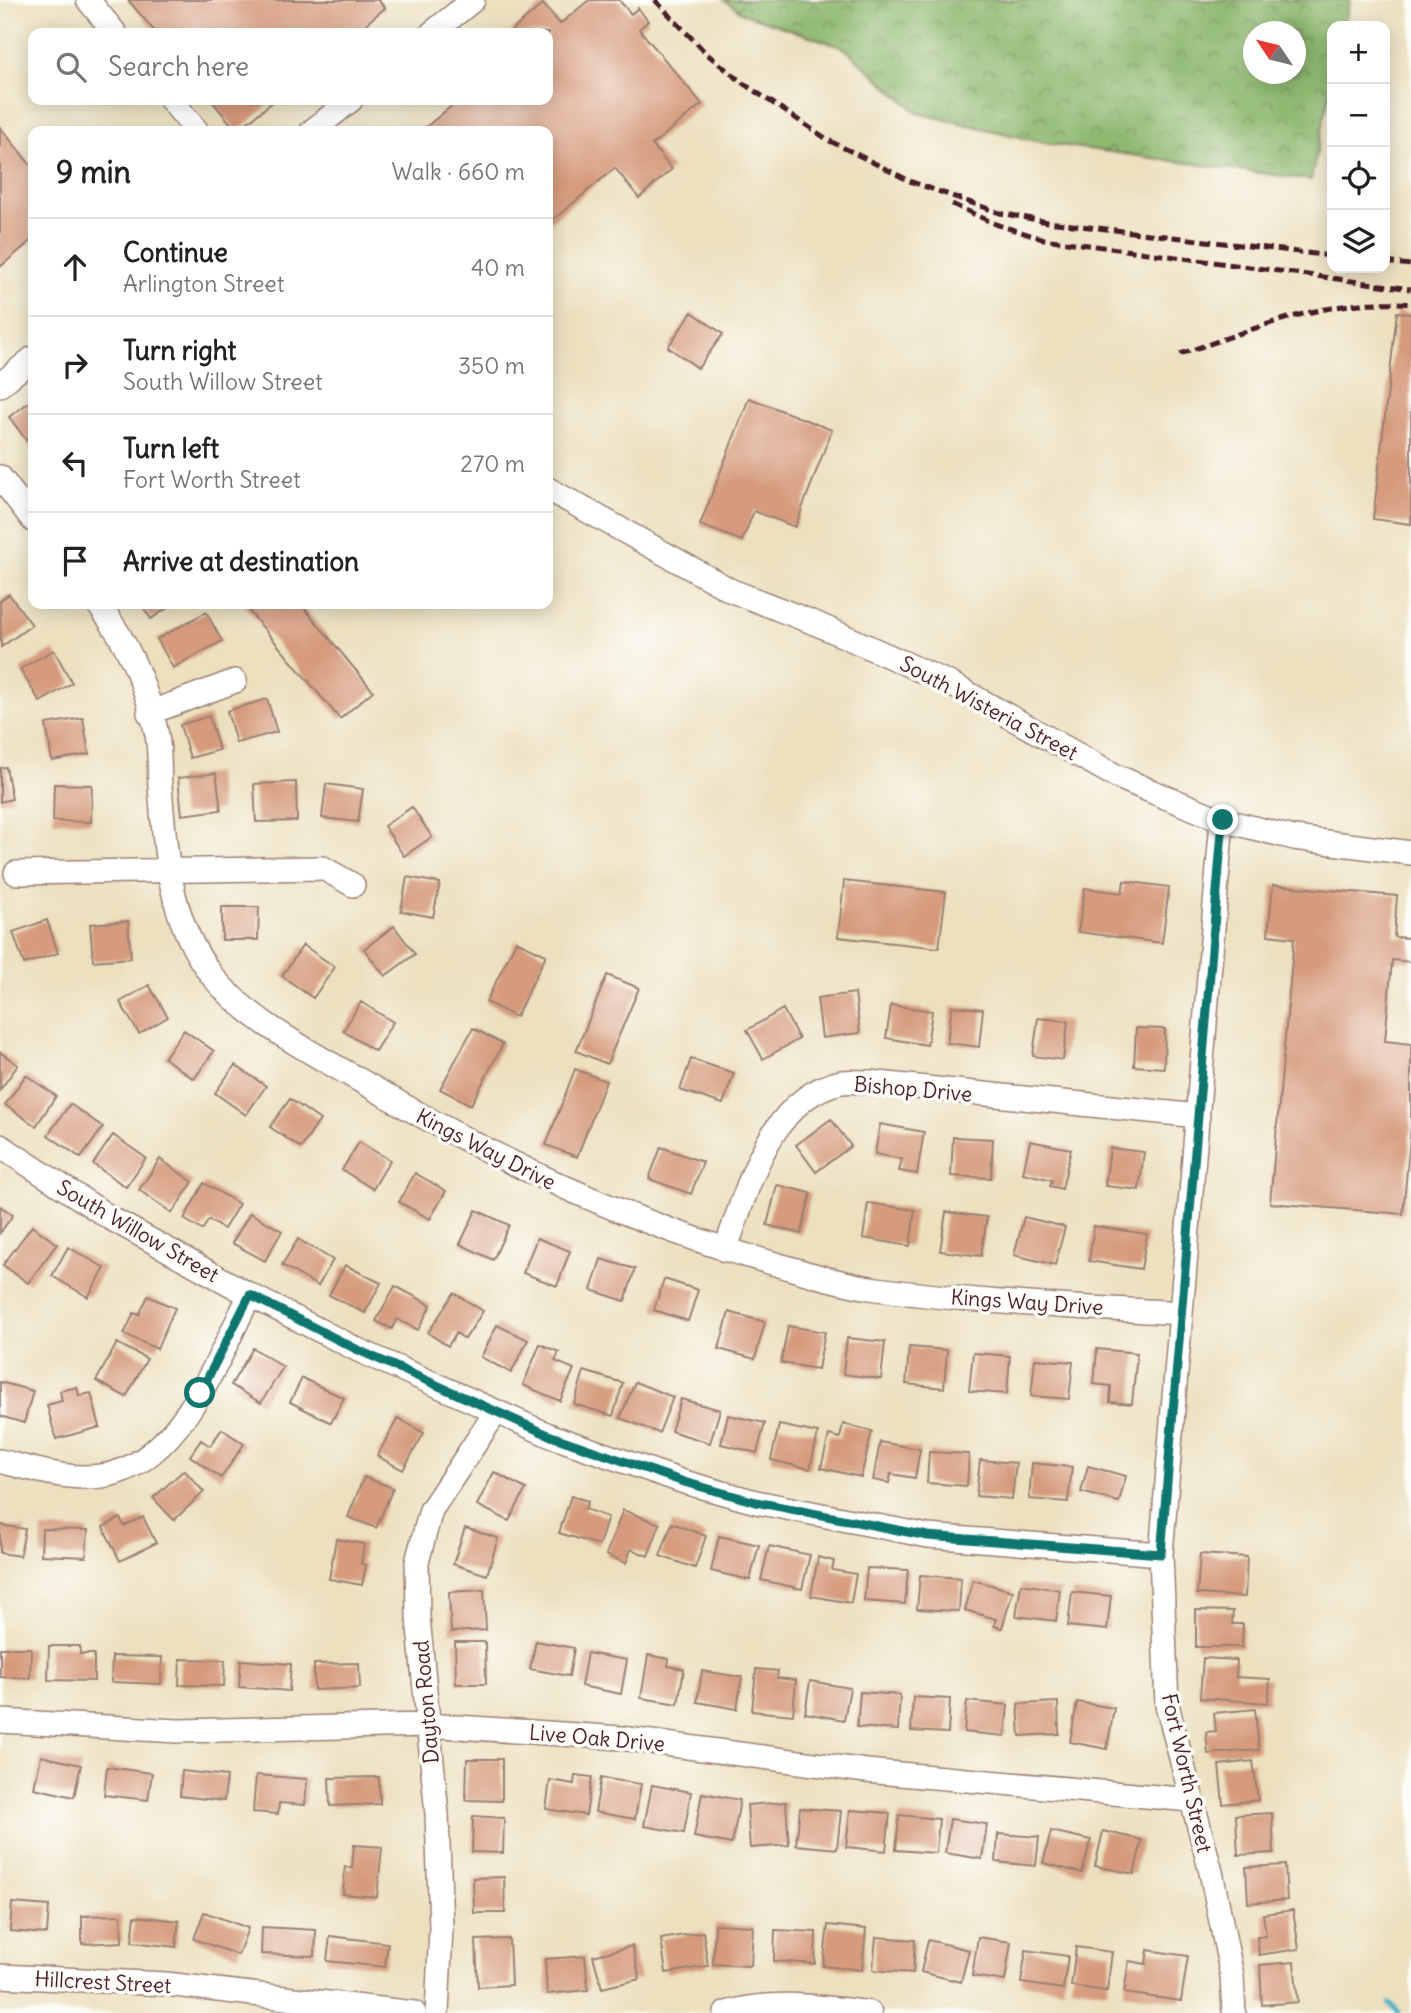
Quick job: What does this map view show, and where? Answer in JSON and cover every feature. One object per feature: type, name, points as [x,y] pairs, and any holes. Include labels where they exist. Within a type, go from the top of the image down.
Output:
[{"type":"street","points":[[88,0],[111,28]]},
{"type":"street","points":[[438,28],[473,0]]},
{"type":"street","points":[[175,105],[193,126]]},
{"type":"street","points":[[318,126],[345,105]]},
{"type":"street","points":[[0,385],[28,362]]},
{"type":"street","points":[[0,477],[28,513]]},
{"type":"street","name":"South Wisteria Street","points":[[553,492],[732,591],[817,624],[951,684],[1116,776],[1223,820],[1294,838],[1411,853]]},
{"type":"street","name":"Kings Way Drive","points":[[101,609],[130,652],[146,694],[157,735],[167,869],[184,926],[205,968],[241,1005],[295,1043],[420,1116],[579,1195],[725,1250],[875,1289],[1010,1302],[1181,1313]]},
{"type":"street","points":[[149,713],[235,681]]},
{"type":"street","name":"Fort Worth Street","points":[[1223,820],[1161,1554],[1167,1705],[1211,1872],[1232,1976],[1234,2013]]},
{"type":"street","points":[[16,873],[323,869],[354,885]]},
{"type":"street","name":"Bishop Drive","points":[[725,1250],[759,1162],[778,1127],[793,1107],[841,1082],[869,1082],[1198,1116]]},
{"type":"street","name":"South Willow Street","points":[[0,1146],[112,1219],[250,1295],[358,1350],[551,1436],[684,1482],[756,1502],[928,1536],[1161,1554]]},
{"type":"street","points":[[0,1461],[36,1471],[81,1477],[114,1474],[144,1461],[169,1437],[200,1393],[250,1295]]},
{"type":"street","name":"Dayton Road","points":[[437,2013],[441,1928],[438,1827],[418,1617],[417,1562],[431,1510],[496,1412]]},
{"type":"street","name":"Live Oak Drive","points":[[0,1721],[178,1731],[427,1725],[621,1738],[866,1771],[1191,1800]]},
{"type":"street","name":"Hillcrest Street","points":[[0,1976],[166,1984],[414,2013]]},
{"type":"street","points":[[726,2013],[766,2004],[793,2003],[870,2013]]},
{"type":"green space","points":[[724,0],[1350,0],[1345,21],[1327,21],[1327,105],[1311,180],[1045,143],[918,113],[843,47],[744,14]]},
{"type":"building","points":[[128,0],[378,0],[385,8],[361,28],[152,28]]},
{"type":"building","points":[[589,0],[619,0],[631,14],[638,8],[648,21],[639,29],[702,104],[652,145],[672,169],[639,198],[615,168],[553,220],[553,126],[427,126],[453,105],[553,105],[553,28],[515,28],[543,4],[560,24]]},
{"type":"building","points":[[215,105],[269,105],[243,126],[233,126]]},
{"type":"building","points":[[0,127],[28,162],[28,243],[0,267]]},
{"type":"building","points":[[692,312],[723,334],[698,368],[668,347]]},
{"type":"building","points":[[1397,312],[1411,314],[1411,524],[1373,519]]},
{"type":"building","points":[[749,398],[832,430],[795,527],[754,511],[742,541],[700,525]]},
{"type":"building","points":[[28,403],[28,443],[9,417]]},
{"type":"building","points":[[9,594],[32,625],[1,647],[0,601]]},
{"type":"building","points":[[144,609],[166,609],[151,619]]},
{"type":"building","points":[[247,609],[305,609],[373,691],[340,719]]},
{"type":"building","points":[[206,612],[222,641],[173,668],[157,639]]},
{"type":"building","points":[[54,650],[72,683],[40,702],[20,669]]},
{"type":"building","points":[[267,699],[277,732],[236,743],[227,711]]},
{"type":"building","points":[[209,716],[219,750],[190,758],[180,725]]},
{"type":"building","points":[[83,718],[89,754],[52,761],[46,724]]},
{"type":"building","points":[[6,767],[12,799],[0,802],[0,768]]},
{"type":"building","points":[[216,773],[221,810],[182,815],[178,778]]},
{"type":"building","points":[[296,782],[297,821],[256,822],[254,784]]},
{"type":"building","points":[[54,784],[92,785],[91,822],[53,821]]},
{"type":"building","points":[[326,784],[363,789],[358,822],[322,818]]},
{"type":"building","points":[[412,807],[432,837],[404,856],[384,826]]},
{"type":"building","points":[[407,877],[440,883],[433,917],[401,911]]},
{"type":"building","points":[[844,881],[946,892],[939,948],[838,937]]},
{"type":"building","points":[[1124,881],[1169,887],[1162,943],[1078,932],[1085,888],[1122,893]]},
{"type":"building","points":[[1273,885],[1397,896],[1394,937],[1411,938],[1411,962],[1392,960],[1385,1041],[1411,1044],[1411,1126],[1403,1214],[1270,1203],[1294,938],[1268,935]]},
{"type":"building","points":[[222,907],[259,907],[258,940],[222,940]]},
{"type":"building","points":[[47,920],[58,953],[24,964],[13,932]]},
{"type":"building","points":[[128,921],[131,958],[93,961],[90,924]]},
{"type":"building","points":[[394,926],[415,954],[385,976],[364,949]]},
{"type":"building","points":[[516,941],[546,955],[516,1017],[486,1002]]},
{"type":"building","points":[[303,945],[335,967],[313,998],[282,976]]},
{"type":"building","points":[[607,975],[639,988],[607,1064],[576,1051]]},
{"type":"building","points":[[149,985],[168,1017],[139,1034],[120,1002]]},
{"type":"building","points":[[855,993],[860,1033],[822,1038],[817,998]]},
{"type":"building","points":[[361,1002],[393,1022],[375,1051],[343,1031]]},
{"type":"building","points":[[891,1005],[932,1011],[927,1045],[886,1038]]},
{"type":"building","points":[[952,1006],[983,1009],[979,1047],[947,1043]]},
{"type":"building","points":[[783,1009],[799,1039],[763,1059],[747,1030]]},
{"type":"building","points":[[1038,1018],[1068,1021],[1063,1060],[1033,1056]]},
{"type":"building","points":[[473,1028],[503,1044],[471,1105],[440,1089]]},
{"type":"building","points":[[1136,1028],[1165,1029],[1164,1068],[1134,1066]]},
{"type":"building","points":[[184,1030],[214,1051],[194,1079],[164,1058]]},
{"type":"building","points":[[0,1052],[18,1065],[0,1090]]},
{"type":"building","points":[[691,1059],[734,1073],[723,1104],[680,1090]]},
{"type":"building","points":[[235,1065],[266,1086],[246,1115],[215,1093]]},
{"type":"building","points":[[575,1069],[606,1081],[577,1157],[546,1145]]},
{"type":"building","points":[[26,1075],[56,1096],[36,1126],[5,1105]]},
{"type":"building","points":[[290,1099],[320,1120],[301,1148],[270,1127]]},
{"type":"building","points":[[70,1104],[103,1127],[81,1158],[48,1135]]},
{"type":"building","points":[[831,1119],[851,1146],[816,1172],[796,1145]]},
{"type":"building","points":[[880,1124],[924,1132],[917,1174],[899,1171],[902,1159],[875,1154]]},
{"type":"building","points":[[113,1135],[146,1158],[126,1187],[93,1164]]},
{"type":"building","points":[[953,1137],[993,1139],[991,1178],[951,1176]]},
{"type":"building","points":[[1030,1141],[1071,1149],[1062,1189],[1050,1186],[1052,1180],[1023,1173]]},
{"type":"building","points":[[359,1142],[390,1160],[373,1189],[342,1170]]},
{"type":"building","points":[[661,1147],[703,1162],[691,1194],[649,1179]]},
{"type":"building","points":[[1110,1148],[1144,1152],[1139,1190],[1105,1186]]},
{"type":"building","points":[[160,1159],[193,1182],[172,1213],[139,1190]]},
{"type":"building","points":[[415,1173],[446,1191],[430,1219],[399,1202]]},
{"type":"building","points":[[204,1183],[239,1204],[224,1229],[209,1220],[202,1230],[184,1219]]},
{"type":"building","points":[[777,1185],[811,1193],[801,1234],[767,1225]]},
{"type":"building","points":[[868,1203],[915,1210],[910,1246],[863,1238]]},
{"type":"building","points":[[0,1206],[13,1215],[0,1233]]},
{"type":"building","points":[[476,1210],[509,1225],[493,1260],[460,1244]]},
{"type":"building","points":[[946,1212],[987,1217],[981,1256],[940,1251]]},
{"type":"building","points":[[250,1213],[282,1231],[265,1261],[232,1243]]},
{"type":"building","points":[[1024,1217],[1065,1227],[1055,1265],[1014,1255]]},
{"type":"building","points":[[32,1226],[57,1244],[28,1283],[3,1265]]},
{"type":"building","points":[[1094,1226],[1147,1234],[1141,1269],[1089,1261]]},
{"type":"building","points":[[537,1238],[570,1251],[557,1286],[523,1273]]},
{"type":"building","points":[[298,1239],[333,1260],[318,1286],[282,1265]]},
{"type":"building","points":[[68,1247],[105,1268],[88,1297],[52,1276]]},
{"type":"building","points":[[601,1259],[635,1269],[625,1301],[591,1290]]},
{"type":"building","points":[[345,1265],[381,1283],[365,1313],[329,1295]]},
{"type":"building","points":[[664,1279],[698,1290],[688,1321],[654,1310]]},
{"type":"building","points":[[395,1286],[431,1305],[418,1330],[397,1319],[392,1329],[376,1321]]},
{"type":"building","points":[[454,1293],[483,1311],[465,1339],[456,1333],[448,1346],[428,1333]]},
{"type":"building","points":[[148,1296],[175,1308],[157,1349],[124,1334],[134,1313],[139,1315]]},
{"type":"building","points":[[729,1312],[765,1322],[755,1359],[719,1349]]},
{"type":"building","points":[[497,1325],[528,1340],[511,1373],[481,1357]]},
{"type":"building","points":[[788,1326],[825,1332],[818,1369],[781,1363]]},
{"type":"building","points":[[847,1338],[885,1342],[881,1379],[843,1374]]},
{"type":"building","points":[[117,1343],[147,1359],[126,1397],[96,1381]]},
{"type":"building","points":[[540,1344],[559,1352],[555,1361],[574,1369],[560,1401],[523,1385]]},
{"type":"building","points":[[909,1347],[947,1350],[944,1388],[906,1384]]},
{"type":"building","points":[[253,1348],[283,1367],[261,1403],[231,1385]]},
{"type":"building","points":[[1097,1349],[1137,1353],[1132,1404],[1110,1402],[1111,1386],[1094,1384]]},
{"type":"building","points":[[973,1353],[1010,1356],[1007,1394],[969,1391]]},
{"type":"building","points":[[1035,1359],[1073,1362],[1069,1399],[1031,1396]]},
{"type":"building","points":[[584,1371],[623,1383],[613,1416],[574,1404]]},
{"type":"building","points":[[302,1378],[344,1398],[331,1423],[290,1402]]},
{"type":"building","points":[[0,1382],[33,1391],[24,1423],[0,1416]]},
{"type":"building","points":[[635,1382],[673,1397],[659,1433],[620,1418]]},
{"type":"building","points":[[77,1387],[79,1396],[91,1393],[100,1427],[56,1439],[47,1405],[62,1401],[60,1391]]},
{"type":"building","points":[[681,1399],[720,1410],[710,1443],[671,1431]]},
{"type":"building","points":[[728,1415],[765,1423],[757,1453],[721,1444]]},
{"type":"building","points":[[398,1418],[424,1433],[403,1470],[377,1456]]},
{"type":"building","points":[[843,1424],[872,1431],[861,1477],[821,1468],[829,1435],[840,1438]]},
{"type":"building","points":[[779,1425],[818,1433],[810,1469],[771,1460]]},
{"type":"building","points":[[222,1429],[244,1444],[221,1478],[190,1456],[201,1440],[210,1446]]},
{"type":"building","points":[[880,1442],[920,1449],[915,1478],[891,1474],[889,1483],[873,1480]]},
{"type":"building","points":[[929,1452],[969,1454],[967,1486],[927,1483]]},
{"type":"building","points":[[980,1460],[1016,1463],[1012,1499],[976,1496]]},
{"type":"building","points":[[1032,1463],[1072,1467],[1068,1502],[1029,1499]]},
{"type":"building","points":[[1088,1466],[1126,1476],[1119,1502],[1081,1492]]},
{"type":"building","points":[[184,1470],[204,1492],[174,1520],[153,1498]]},
{"type":"building","points":[[494,1472],[526,1489],[509,1521],[477,1505]]},
{"type":"building","points":[[364,1477],[393,1488],[376,1528],[348,1517]]},
{"type":"building","points":[[571,1496],[588,1501],[585,1509],[608,1517],[599,1545],[559,1533]]},
{"type":"building","points":[[623,1510],[660,1524],[648,1556],[631,1549],[626,1563],[606,1555]]},
{"type":"building","points":[[143,1517],[156,1543],[120,1561],[103,1527],[120,1518],[124,1526]]},
{"type":"building","points":[[672,1523],[706,1536],[695,1568],[660,1556]]},
{"type":"building","points":[[0,1525],[25,1529],[20,1556],[0,1553]]},
{"type":"building","points":[[465,1528],[498,1538],[487,1575],[453,1564]]},
{"type":"building","points":[[42,1529],[88,1530],[86,1557],[41,1555]]},
{"type":"building","points":[[719,1536],[759,1545],[750,1580],[711,1571]]},
{"type":"building","points":[[336,1539],[364,1544],[361,1564],[366,1565],[362,1585],[329,1579]]},
{"type":"building","points":[[769,1546],[810,1555],[802,1589],[761,1580]]},
{"type":"building","points":[[1200,1554],[1247,1557],[1245,1597],[1197,1594]]},
{"type":"building","points":[[818,1557],[834,1561],[832,1570],[856,1574],[851,1603],[811,1596]]},
{"type":"building","points":[[867,1568],[908,1570],[905,1604],[864,1601]]},
{"type":"building","points":[[920,1575],[961,1578],[959,1611],[917,1609]]},
{"type":"building","points":[[973,1580],[1013,1591],[1002,1628],[994,1626],[996,1619],[965,1610]]},
{"type":"building","points":[[1021,1584],[1060,1590],[1056,1621],[1016,1616]]},
{"type":"building","points":[[484,1590],[486,1630],[451,1632],[449,1592]]},
{"type":"building","points":[[1072,1592],[1111,1596],[1107,1630],[1068,1626]]},
{"type":"building","points":[[1196,1610],[1233,1611],[1232,1624],[1243,1624],[1242,1647],[1196,1647]]},
{"type":"building","points":[[536,1641],[574,1648],[569,1676],[530,1669]]},
{"type":"building","points":[[455,1642],[485,1642],[486,1684],[456,1684]]},
{"type":"building","points":[[49,1646],[80,1646],[80,1654],[94,1654],[94,1681],[48,1680]]},
{"type":"building","points":[[0,1648],[31,1648],[30,1678],[0,1677]]},
{"type":"building","points":[[587,1653],[627,1660],[621,1694],[581,1686]]},
{"type":"building","points":[[648,1655],[669,1659],[668,1666],[684,1669],[678,1704],[641,1698]]},
{"type":"building","points":[[112,1656],[162,1657],[161,1684],[111,1682]]},
{"type":"building","points":[[1203,1658],[1237,1660],[1236,1677],[1270,1679],[1268,1703],[1200,1698]]},
{"type":"building","points":[[180,1659],[225,1660],[224,1686],[179,1685]]},
{"type":"building","points":[[241,1660],[291,1664],[289,1691],[239,1687]]},
{"type":"building","points":[[359,1663],[360,1688],[314,1690],[314,1664]]},
{"type":"building","points":[[756,1669],[778,1671],[777,1678],[796,1680],[793,1715],[752,1711]]},
{"type":"building","points":[[702,1671],[742,1677],[737,1709],[697,1702]]},
{"type":"building","points":[[810,1681],[850,1688],[844,1720],[805,1713]]},
{"type":"building","points":[[860,1692],[900,1695],[898,1730],[857,1727]]},
{"type":"building","points":[[913,1697],[950,1699],[948,1733],[911,1731]]},
{"type":"building","points":[[967,1701],[1008,1705],[1005,1736],[964,1732]]},
{"type":"building","points":[[1058,1702],[1059,1734],[1020,1736],[1018,1704]]},
{"type":"building","points":[[1077,1702],[1114,1708],[1107,1749],[1070,1742]]},
{"type":"building","points":[[1255,1709],[1259,1750],[1208,1754],[1206,1732],[1216,1731],[1214,1713]]},
{"type":"building","points":[[41,1756],[81,1765],[74,1797],[34,1788]]},
{"type":"building","points":[[467,1759],[502,1759],[502,1801],[466,1800]]},
{"type":"building","points":[[1253,1761],[1258,1800],[1223,1804],[1219,1765]]},
{"type":"building","points":[[107,1767],[152,1773],[148,1800],[104,1795]]},
{"type":"building","points":[[182,1771],[227,1776],[224,1801],[180,1796]]},
{"type":"building","points":[[256,1775],[307,1779],[305,1805],[279,1803],[278,1814],[253,1812]]},
{"type":"building","points":[[575,1775],[592,1777],[586,1815],[546,1809],[550,1780],[574,1784]]},
{"type":"building","points":[[379,1777],[380,1804],[330,1806],[329,1778]]},
{"type":"building","points":[[601,1778],[641,1784],[635,1819],[595,1812]]},
{"type":"building","points":[[652,1785],[691,1792],[684,1833],[644,1826]]},
{"type":"building","points":[[702,1793],[740,1800],[732,1844],[694,1837]]},
{"type":"building","points":[[786,1802],[789,1845],[750,1848],[747,1805]]},
{"type":"building","points":[[800,1808],[841,1811],[837,1849],[796,1845]]},
{"type":"building","points":[[850,1810],[890,1813],[886,1851],[846,1847]]},
{"type":"building","points":[[1272,1813],[1274,1853],[1238,1855],[1236,1815]]},
{"type":"building","points":[[899,1815],[939,1819],[936,1853],[896,1850]]},
{"type":"building","points":[[473,1816],[504,1818],[503,1853],[472,1852]]},
{"type":"building","points":[[950,1819],[987,1824],[982,1859],[945,1853]]},
{"type":"building","points":[[1051,1831],[1091,1840],[1082,1873],[1043,1863]]},
{"type":"building","points":[[1103,1831],[1142,1840],[1134,1874],[1095,1866]]},
{"type":"building","points":[[998,1834],[1039,1837],[1036,1866],[996,1862]]},
{"type":"building","points":[[354,1845],[382,1847],[377,1897],[343,1894],[345,1867],[352,1868]]},
{"type":"building","points":[[1285,1865],[1287,1900],[1248,1903],[1246,1867]]},
{"type":"building","points":[[504,1877],[505,1913],[474,1913],[473,1878]]},
{"type":"building","points":[[12,1903],[49,1906],[47,1934],[10,1931]]},
{"type":"building","points":[[1293,1910],[1299,1949],[1259,1955],[1257,1937],[1266,1936],[1263,1914]]},
{"type":"building","points":[[204,1912],[248,1928],[238,1955],[194,1939]]},
{"type":"building","points":[[121,1915],[122,1942],[82,1944],[82,1916]]},
{"type":"building","points":[[135,1916],[179,1921],[176,1947],[132,1942]]},
{"type":"building","points":[[715,1924],[753,1926],[751,1966],[713,1964]]},
{"type":"building","points":[[828,1925],[866,1929],[862,1970],[823,1966]]},
{"type":"building","points":[[262,1927],[316,1930],[315,1956],[261,1954]]},
{"type":"building","points":[[775,1930],[816,1932],[815,1964],[774,1961]]},
{"type":"building","points":[[703,1932],[708,1966],[666,1973],[661,1939]]},
{"type":"building","points":[[330,1936],[388,1943],[385,1967],[327,1961]]},
{"type":"building","points":[[876,1937],[915,1940],[913,1973],[873,1970]]},
{"type":"building","points":[[978,1937],[1011,1942],[1005,1981],[972,1976]]},
{"type":"building","points":[[509,1939],[511,1985],[478,1987],[476,1940]]},
{"type":"building","points":[[928,1940],[969,1950],[961,1982],[921,1972]]},
{"type":"building","points":[[632,1946],[640,1979],[602,1988],[593,1956]]},
{"type":"building","points":[[1076,1947],[1112,1952],[1107,1991],[1071,1986]]},
{"type":"building","points":[[1026,1950],[1068,1956],[1063,1989],[1021,1983]]},
{"type":"building","points":[[1148,1950],[1188,1956],[1181,2001],[1124,1993],[1129,1961],[1146,1964]]},
{"type":"building","points":[[585,1956],[588,1990],[547,1994],[545,1959]]},
{"type":"building","points":[[1294,1962],[1298,2002],[1262,2005],[1260,1965]]},
{"type":"waterway","points":[[1390,2004],[1399,2013]]},
{"type":"railway","points":[[655,0],[707,54],[744,84],[830,141],[912,182],[1000,213],[1048,222],[1327,255]]},
{"type":"railway","points":[[952,204],[998,225],[1044,239],[1411,289]]},
{"type":"railway","points":[[1390,263],[1411,265]]},
{"type":"railway","points":[[1180,354],[1265,325],[1322,310],[1351,305],[1411,304]]},
{"type":"route","points":[[200,1393],[250,1295],[358,1350],[551,1436],[684,1482],[756,1502],[928,1536],[1161,1554],[1223,820]]}]
